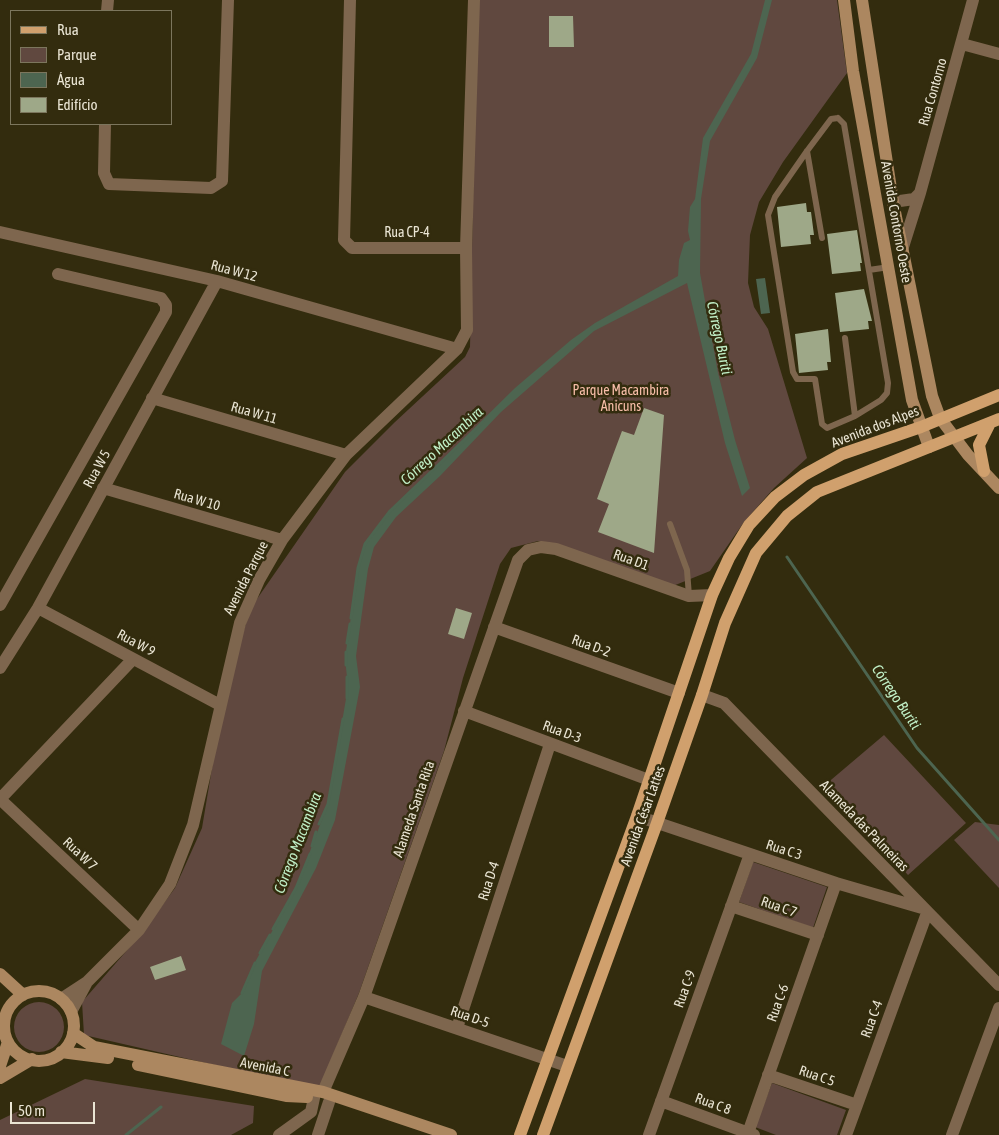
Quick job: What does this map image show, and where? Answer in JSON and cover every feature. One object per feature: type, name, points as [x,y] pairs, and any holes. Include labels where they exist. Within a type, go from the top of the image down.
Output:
[{"type":"main road","name":"Avenida dos Alpes","points":[[749,525],[775,497],[804,475],[842,454],[921,427],[999,395]]},
{"type":"main road","points":[[929,447],[995,421]]},
{"type":"main road","points":[[984,471],[979,445],[995,421]]},
{"type":"main road","name":"Avenida César Lattes","points":[[543,1135],[657,823],[702,696],[725,623],[756,553],[787,516],[817,492],[929,447]]},
{"type":"main road","name":"Avenida César Lattes","points":[[520,1135],[637,816],[712,595],[729,558],[749,525]]},
{"type":"street","points":[[105,125],[104,173],[109,184],[212,188],[222,181],[228,0]]},
{"type":"street","name":"Rua CP-4","points":[[350,0],[344,240],[352,248],[466,248]]},
{"type":"street","points":[[466,248],[474,0]]},
{"type":"street","name":"Avenida Contorno Oeste","points":[[844,0],[853,71],[912,400],[929,447]]},
{"type":"street","name":"Avenida Contorno Oeste","points":[[862,0],[893,202],[932,396],[940,418],[954,438],[999,488]]},
{"type":"street","name":"Rua Contorno","points":[[903,247],[920,193],[973,0]]},
{"type":"street","points":[[962,44],[999,54]]},
{"type":"street","points":[[853,71],[872,66]]},
{"type":"street","points":[[893,202],[914,199],[920,193]]},
{"type":"street","name":"Rua W 12","points":[[0,232],[217,281],[458,349]]},
{"type":"street","name":"Avenida Parque","points":[[61,999],[87,982],[139,930],[170,884],[193,825],[240,623],[260,580],[282,540],[346,456],[458,349],[467,330],[468,284],[466,248]]},
{"type":"street","points":[[0,605],[166,312],[166,305],[161,298],[58,274]]},
{"type":"street","name":"Rua W 5","points":[[0,668],[38,608],[217,281]]},
{"type":"street","name":"Rua W 11","points":[[152,398],[346,456]]},
{"type":"street","name":"Rua W 10","points":[[103,488],[282,540]]},
{"type":"street","name":"Rua D1","points":[[541,547],[556,549],[688,596],[712,595]]},
{"type":"street","name":"Alameda Santa Rita","points":[[279,1135],[310,1112],[322,1097],[364,997],[518,560],[528,550],[541,547]]},
{"type":"street","name":"Rua W 9","points":[[38,608],[220,705]]},
{"type":"street","name":"Rua D-2","points":[[494,627],[678,693]]},
{"type":"street","points":[[0,799],[133,658]]},
{"type":"street","name":"Alameda das Palmeiras","points":[[702,696],[724,703],[999,985]]},
{"type":"street","name":"Rua D-3","points":[[464,711],[649,780]]},
{"type":"street","name":"Rua D-4","points":[[457,1028],[550,744]]},
{"type":"street","name":"Rua W 7","points":[[0,799],[139,930]]},
{"type":"street","name":"Rua C 3","points":[[637,816],[925,911]]},
{"type":"street","name":"Rua C-9","points":[[649,1135],[750,854]]},
{"type":"street","name":"Rua C-6","points":[[751,1134],[768,1075],[836,883]]},
{"type":"street","name":"Rua C 7","points":[[731,906],[818,935]]},
{"type":"street","name":"Rua C-4","points":[[846,1135],[925,911]]},
{"type":"street","points":[[0,974],[23,995]]},
{"type":"street","name":"Avenida Parque","points":[[71,1012],[87,982]]},
{"type":"street","points":[[42,992],[61,999],[71,1012],[73,1033],[69,1044],[61,1052],[48,1059],[32,1060],[21,1056],[8,1042],[4,1026],[4,1007],[23,995],[42,992]]},
{"type":"street","name":"Rua D-5","points":[[364,997],[567,1066]]},
{"type":"street","points":[[952,1135],[999,1008]]},
{"type":"street","name":"Avenida C","points":[[73,1033],[94,1047],[322,1097],[451,1135]]},
{"type":"street","points":[[0,1066],[8,1042]]},
{"type":"street","name":"Avenida C","points":[[61,1052],[93,1055],[286,1096],[322,1097],[426,1135]]},
{"type":"street","points":[[0,1078],[32,1060]]},
{"type":"street","name":"Rua C 5","points":[[768,1075],[857,1105]]},
{"type":"street","points":[[318,1135],[322,1097]]},
{"type":"street","name":"Rua C 8","points":[[661,1101],[751,1134]]},
{"type":"lane","points":[[831,119],[842,120],[888,382],[887,393],[881,400],[831,428],[824,427],[815,379],[797,379],[793,372],[768,215],[775,197],[807,151],[831,119]]},
{"type":"lane","points":[[807,151],[822,238]]},
{"type":"lane","points":[[869,270],[889,267]]},
{"type":"lane","points":[[845,338],[855,416]]},
{"type":"lane","points":[[670,524],[687,570],[688,596]]},
{"type":"green space","name":"Parque Macambira Anicuns","points":[[477,0],[837,0],[847,73],[783,162],[759,202],[750,235],[748,283],[754,307],[768,329],[807,458],[774,488],[744,522],[710,571],[673,586],[538,541],[511,548],[500,564],[463,678],[444,751],[359,993],[319,1089],[84,1035],[82,1002],[142,933],[175,888],[202,828],[223,702],[250,609],[345,472],[395,422],[465,357],[470,347]]},
{"type":"green space","points":[[884,735],[966,823],[908,875],[825,785]]},
{"type":"green space","points":[[975,822],[999,825],[999,888],[954,840]]},
{"type":"green space","points":[[753,862],[827,887],[813,928],[739,902]]},
{"type":"green space","points":[[34,1002],[44,1002],[57,1009],[64,1022],[64,1032],[57,1045],[44,1052],[34,1052],[25,1048],[18,1041],[14,1032],[14,1022],[18,1013],[25,1006]]},
{"type":"green space","points":[[85,1079],[254,1106],[253,1123],[231,1135],[0,1135],[0,1120]]},
{"type":"green space","points":[[772,1083],[846,1110],[837,1135],[776,1135],[755,1127]]},
{"type":"water","points":[[765,0],[772,0],[757,58],[710,141],[701,199],[700,273],[718,373],[735,440],[750,488],[742,496],[725,443],[687,283],[594,331],[501,412],[440,476],[396,517],[374,547],[368,569],[356,656],[360,687],[335,820],[316,868],[262,971],[254,1024],[244,1056],[221,1044],[232,1003],[242,993],[254,964],[296,888],[328,804],[348,687],[345,658],[358,568],[365,544],[390,511],[515,388],[571,340],[595,323],[678,276],[679,260],[684,243],[690,240],[688,231],[690,207],[695,199],[703,138],[751,54]]},
{"type":"water","points":[[765,278],[770,313],[761,314],[756,279]]},
{"type":"building","points":[[549,16],[573,16],[574,47],[549,47]]},
{"type":"building","points":[[806,203],[807,212],[811,212],[814,235],[810,235],[811,244],[781,247],[777,207]]},
{"type":"building","points":[[857,230],[862,263],[860,263],[861,271],[832,274],[827,234]]},
{"type":"building","points":[[864,289],[872,321],[868,321],[869,329],[840,332],[835,293]]},
{"type":"building","points":[[828,329],[831,362],[827,362],[828,370],[799,373],[795,334]]},
{"type":"building","points":[[644,408],[664,415],[654,553],[598,532],[609,504],[597,499],[613,455],[622,431],[634,435]]},
{"type":"building","points":[[456,608],[472,613],[464,639],[448,634]]},
{"type":"building","points":[[181,956],[186,970],[155,980],[150,967]]},
{"type":"waterway","name":"Córrego Macambira","points":[[351,618],[358,568],[365,544],[390,511],[483,422]]},
{"type":"waterway","name":"Córrego Buriti","points":[[787,557],[917,748],[999,840]]},
{"type":"waterway","name":"Córrego Macambira","points":[[347,643],[350,624]]},
{"type":"waterway","name":"Córrego Macambira","points":[[346,652],[346,665]]},
{"type":"waterway","name":"Córrego Macambira","points":[[347,677],[347,698]]},
{"type":"waterway","name":"Córrego Macambira","points":[[319,824],[328,804],[343,719]]},
{"type":"waterway","name":"Córrego Macambira","points":[[312,846],[316,832]]},
{"type":"waterway","name":"Córrego Macambira","points":[[273,929],[296,888],[310,854]]},
{"type":"waterway","name":"Córrego Macambira","points":[[260,953],[270,935]]},
{"type":"waterway","name":"Córrego Macambira","points":[[242,993],[255,963]]},
{"type":"waterway","name":"Córrego Macambira","points":[[126,1135],[161,1107]]}]
